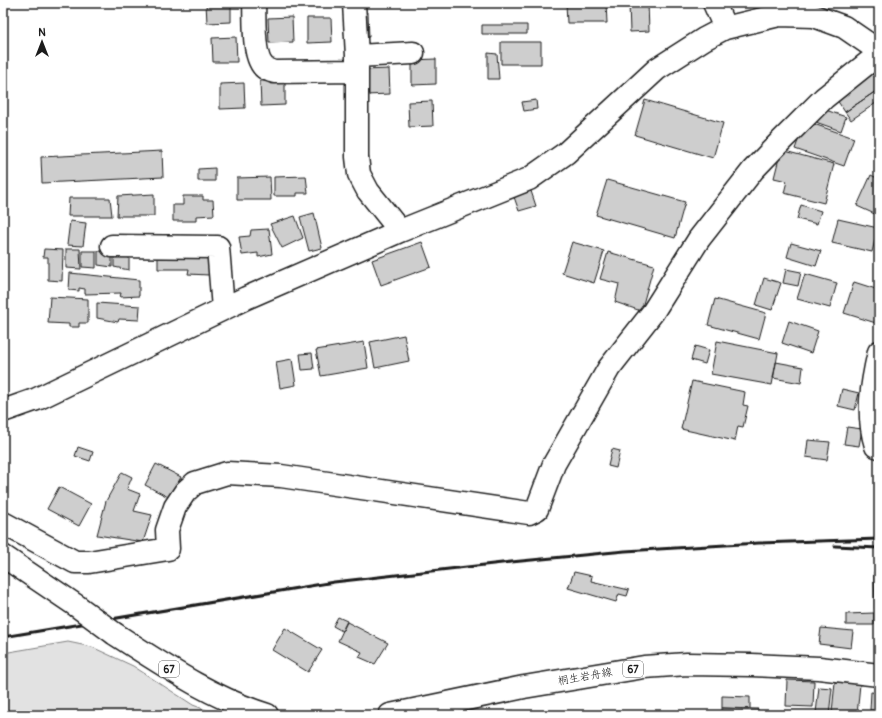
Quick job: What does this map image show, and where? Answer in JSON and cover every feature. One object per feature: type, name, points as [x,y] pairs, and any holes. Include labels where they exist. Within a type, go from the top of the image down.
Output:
[{"type":"street","points":[[254,3],[255,45],[260,60],[265,68],[274,72],[357,63],[413,53]]},
{"type":"street","points":[[354,3],[357,63],[357,157],[359,174],[368,191],[400,231]]},
{"type":"street","points":[[714,3],[725,28]]},
{"type":"street","points":[[3,411],[37,399],[223,309],[400,231],[529,179],[566,153],[657,69],[704,39],[725,28],[778,9],[814,16],[844,27],[879,53],[824,98],[778,144],[753,170],[700,239],[653,312],[609,368],[554,464],[537,509],[528,513],[281,476],[227,473],[195,483],[185,492],[175,507],[167,530],[168,549],[89,562],[75,562],[3,523]]},
{"type":"street","points":[[112,246],[218,247],[223,309]]},
{"type":"street","points":[[879,352],[870,388],[872,434],[876,446],[879,447]]},
{"type":"street","name":"67","points":[[3,556],[77,606],[115,634],[207,691],[225,700],[267,715]]},
{"type":"street","name":"桐生岩舟線","points":[[390,715],[425,712],[524,687],[644,667],[687,664],[752,665],[819,668],[879,675]]},
{"type":"shaded area","points":[[68,642],[92,647],[133,666],[193,705],[219,715],[3,715],[3,653]]},
{"type":"building","points":[[206,3],[231,3],[231,22],[207,23]]},
{"type":"building","points":[[566,3],[606,3],[607,23],[567,23]]},
{"type":"building","points":[[629,3],[648,3],[649,31],[630,32]]},
{"type":"building","points":[[656,3],[666,3],[658,7]]},
{"type":"building","points":[[368,13],[369,37],[363,37],[362,14]]},
{"type":"building","points":[[292,17],[293,42],[269,43],[268,18]]},
{"type":"building","points":[[307,18],[331,18],[332,42],[307,43]]},
{"type":"building","points":[[482,25],[527,25],[527,34],[482,34]]},
{"type":"building","points":[[236,37],[237,62],[213,62],[212,38]]},
{"type":"building","points":[[501,42],[541,42],[541,64],[501,64]]},
{"type":"building","points":[[488,53],[497,54],[499,79],[488,79]]},
{"type":"building","points":[[436,59],[436,84],[412,85],[412,60]]},
{"type":"building","points":[[389,69],[390,94],[366,95],[365,70]]},
{"type":"building","points":[[869,69],[879,83],[879,89],[845,112],[833,94]]},
{"type":"building","points":[[285,80],[285,105],[261,106],[260,81]]},
{"type":"building","points":[[244,83],[245,108],[220,109],[220,84]]},
{"type":"building","points":[[879,89],[879,101],[851,120],[845,112]]},
{"type":"building","points":[[536,100],[537,109],[524,111],[522,102]]},
{"type":"building","points":[[645,100],[723,123],[713,158],[635,135]]},
{"type":"building","points":[[432,101],[433,126],[409,127],[408,102]]},
{"type":"building","points":[[817,107],[846,117],[841,131],[813,121]]},
{"type":"building","points":[[805,121],[854,138],[844,166],[795,149]]},
{"type":"building","points":[[781,150],[834,164],[824,203],[784,193],[787,181],[774,178]]},
{"type":"building","points":[[162,151],[163,177],[42,183],[41,157]]},
{"type":"building","points":[[215,168],[215,181],[198,181],[198,169]]},
{"type":"building","points":[[871,175],[879,179],[879,216],[857,206]]},
{"type":"building","points":[[306,176],[308,193],[297,193],[297,196],[274,196],[274,177]]},
{"type":"building","points":[[270,177],[271,200],[237,200],[237,178]]},
{"type":"building","points":[[607,180],[685,202],[675,238],[596,215]]},
{"type":"building","points":[[531,191],[536,206],[519,211],[514,197]]},
{"type":"building","points":[[154,194],[154,216],[117,216],[118,196]]},
{"type":"building","points":[[183,196],[203,196],[203,200],[213,200],[214,215],[196,216],[196,221],[173,221],[173,205],[183,205]]},
{"type":"building","points":[[69,198],[110,198],[112,216],[68,216]]},
{"type":"building","points":[[801,205],[821,211],[817,224],[797,219]]},
{"type":"building","points":[[314,213],[322,248],[309,251],[300,217]]},
{"type":"building","points":[[295,216],[303,238],[282,248],[270,224]]},
{"type":"building","points":[[838,219],[878,228],[872,252],[832,243]]},
{"type":"building","points":[[70,221],[86,223],[83,246],[67,245]]},
{"type":"building","points":[[269,229],[272,254],[258,257],[258,253],[242,255],[239,237],[250,236],[251,230]]},
{"type":"building","points":[[422,242],[431,267],[381,285],[372,260]]},
{"type":"building","points":[[572,242],[604,251],[594,283],[562,273]]},
{"type":"building","points":[[791,243],[821,251],[816,266],[787,257]]},
{"type":"building","points":[[44,249],[63,250],[62,281],[48,280],[48,257],[43,257]]},
{"type":"building","points":[[66,249],[80,249],[81,269],[66,268]]},
{"type":"building","points":[[879,249],[879,260],[875,259]]},
{"type":"building","points":[[82,251],[96,251],[96,268],[82,267]]},
{"type":"building","points":[[98,251],[112,251],[112,267],[98,265]]},
{"type":"building","points":[[114,251],[129,253],[129,270],[114,267]]},
{"type":"building","points":[[158,251],[209,252],[209,275],[188,274],[189,269],[158,269]]},
{"type":"building","points":[[608,252],[654,265],[641,311],[615,302],[619,284],[600,279]]},
{"type":"building","points":[[786,269],[801,272],[798,286],[783,283]]},
{"type":"building","points":[[70,273],[139,280],[139,296],[120,297],[121,293],[85,294],[85,289],[79,288],[79,291],[69,290]]},
{"type":"building","points":[[805,274],[837,283],[830,308],[797,299]]},
{"type":"building","points":[[764,278],[781,283],[772,310],[756,305]]},
{"type":"building","points":[[854,282],[879,290],[879,324],[844,313]]},
{"type":"building","points":[[50,297],[88,299],[88,323],[79,323],[79,327],[69,327],[69,324],[48,323]]},
{"type":"building","points":[[715,299],[766,313],[759,339],[708,325]]},
{"type":"building","points":[[97,303],[140,306],[139,320],[119,319],[118,322],[97,318]]},
{"type":"building","points":[[789,321],[818,331],[811,353],[782,343]]},
{"type":"building","points":[[404,335],[409,361],[375,368],[370,342]]},
{"type":"building","points":[[717,341],[778,353],[772,385],[711,374]]},
{"type":"building","points":[[364,342],[368,368],[321,376],[316,350]]},
{"type":"building","points":[[695,346],[709,350],[705,364],[691,360]]},
{"type":"building","points":[[312,353],[314,369],[302,370],[300,354]]},
{"type":"building","points":[[292,359],[296,385],[280,388],[276,362]]},
{"type":"building","points":[[776,362],[803,367],[801,383],[773,378]]},
{"type":"building","points":[[692,381],[745,392],[743,405],[748,406],[743,427],[738,426],[735,441],[681,429]]},
{"type":"building","points":[[842,389],[859,393],[855,410],[838,406]]},
{"type":"building","points":[[847,427],[862,429],[859,446],[844,444]]},
{"type":"building","points":[[808,440],[830,442],[827,460],[806,457]]},
{"type":"building","points":[[78,447],[93,452],[90,461],[75,456]]},
{"type":"building","points":[[612,449],[620,451],[616,468],[608,466]]},
{"type":"building","points":[[156,464],[181,477],[170,498],[145,485]]},
{"type":"building","points":[[122,472],[132,477],[127,489],[140,494],[134,511],[152,515],[143,542],[97,535],[106,501]]},
{"type":"building","points":[[59,487],[91,504],[79,526],[47,509]]},
{"type":"building","points":[[574,572],[592,576],[591,581],[629,590],[627,596],[619,594],[616,602],[568,588]]},
{"type":"building","points":[[874,572],[879,572],[879,609],[875,609]]},
{"type":"building","points":[[874,613],[874,625],[846,625],[846,614]]},
{"type":"building","points":[[338,617],[347,621],[342,631],[333,626]]},
{"type":"building","points":[[347,622],[388,643],[375,664],[359,657],[362,652],[338,641]]},
{"type":"building","points":[[285,628],[322,650],[308,672],[272,650]]},
{"type":"building","points":[[821,628],[853,631],[851,648],[819,644]]},
{"type":"building","points":[[787,680],[814,681],[813,707],[786,706]]},
{"type":"building","points":[[835,682],[860,684],[857,715],[832,712]]},
{"type":"building","points":[[819,687],[832,688],[829,715],[816,713]]},
{"type":"building","points":[[871,692],[879,693],[879,711],[870,710]]},
{"type":"building","points":[[722,696],[750,697],[750,709],[722,708]]},
{"type":"building","points":[[722,708],[758,709],[758,715],[722,715]]},
{"type":"railway","points":[[3,637],[334,582],[511,562],[625,551],[759,543],[879,539]]},
{"type":"railway","points":[[835,546],[879,548]]}]
